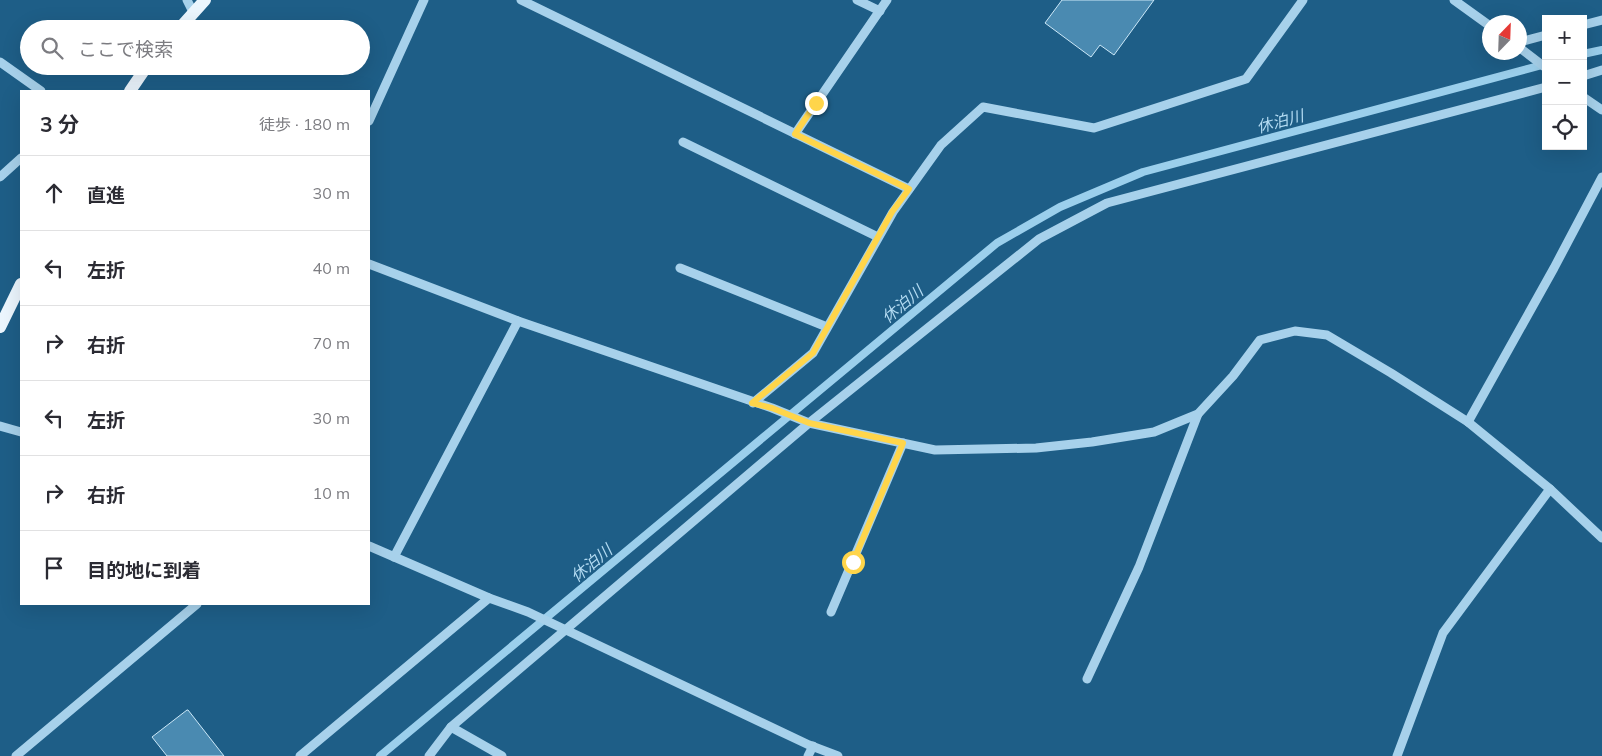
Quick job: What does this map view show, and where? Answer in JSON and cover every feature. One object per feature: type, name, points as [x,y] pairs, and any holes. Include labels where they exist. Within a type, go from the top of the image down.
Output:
[{"type":"main road","points":[[186,20],[205,0]]},
{"type":"main road","points":[[131,90],[141,75]]},
{"type":"main road","points":[[0,327],[20,286]]},
{"type":"street","points":[[188,0],[193,12]]},
{"type":"street","points":[[370,120],[424,0]]},
{"type":"street","points":[[521,0],[909,189]]},
{"type":"street","points":[[857,0],[880,11]]},
{"type":"street","points":[[795,134],[887,0]]},
{"type":"street","points":[[752,403],[813,353],[892,212],[942,145],[983,107],[1094,128],[1246,79],[1302,0]]},
{"type":"street","points":[[1454,0],[1482,20]]},
{"type":"street","points":[[1587,24],[1602,20]]},
{"type":"street","points":[[1527,40],[1542,36]]},
{"type":"street","points":[[1527,54],[1542,65]]},
{"type":"street","points":[[0,62],[40,90]]},
{"type":"street","points":[[1587,75],[1602,70]]},
{"type":"street","points":[[429,756],[451,727],[564,629],[809,423],[1039,239],[1107,204],[1542,88]]},
{"type":"street","points":[[1587,100],[1602,110]]},
{"type":"street","points":[[683,142],[878,237]]},
{"type":"street","points":[[0,178],[20,159]]},
{"type":"street","points":[[1468,422],[1554,268],[1602,177]]},
{"type":"street","points":[[370,264],[518,321],[752,403],[772,408],[809,423],[934,450],[1036,448],[1092,442],[1154,432],[1198,414]]},
{"type":"street","points":[[680,268],[827,327]]},
{"type":"street","points":[[394,557],[518,321]]},
{"type":"street","points":[[1087,680],[1139,567],[1198,414],[1233,376],[1260,340],[1295,331],[1326,335],[1391,373],[1468,422],[1550,489],[1602,538]]},
{"type":"street","points":[[0,426],[20,432]]},
{"type":"street","points":[[831,612],[903,443]]},
{"type":"street","points":[[1397,756],[1443,633],[1550,489]]},
{"type":"street","points":[[370,546],[489,598],[528,612],[838,756]]},
{"type":"street","points":[[300,756],[489,598]]},
{"type":"street","points":[[16,756],[196,605]]},
{"type":"street","points":[[451,727],[502,756]]},
{"type":"street","points":[[808,756],[813,746]]},
{"type":"building","points":[[1062,0],[1154,0],[1114,55],[1100,45],[1091,57],[1045,23]]},
{"type":"building","points":[[187,710],[224,756],[167,756],[152,737]]},
{"type":"waterway","name":"休泊川","points":[[1587,53],[1602,50]]},
{"type":"waterway","name":"休泊川","points":[[380,756],[997,243],[1060,207],[1143,172],[1542,65]]},
{"type":"route","points":[[816,103],[795,134],[909,189],[892,212],[813,353],[752,403],[772,408],[809,423],[903,443],[853,562]]}]
